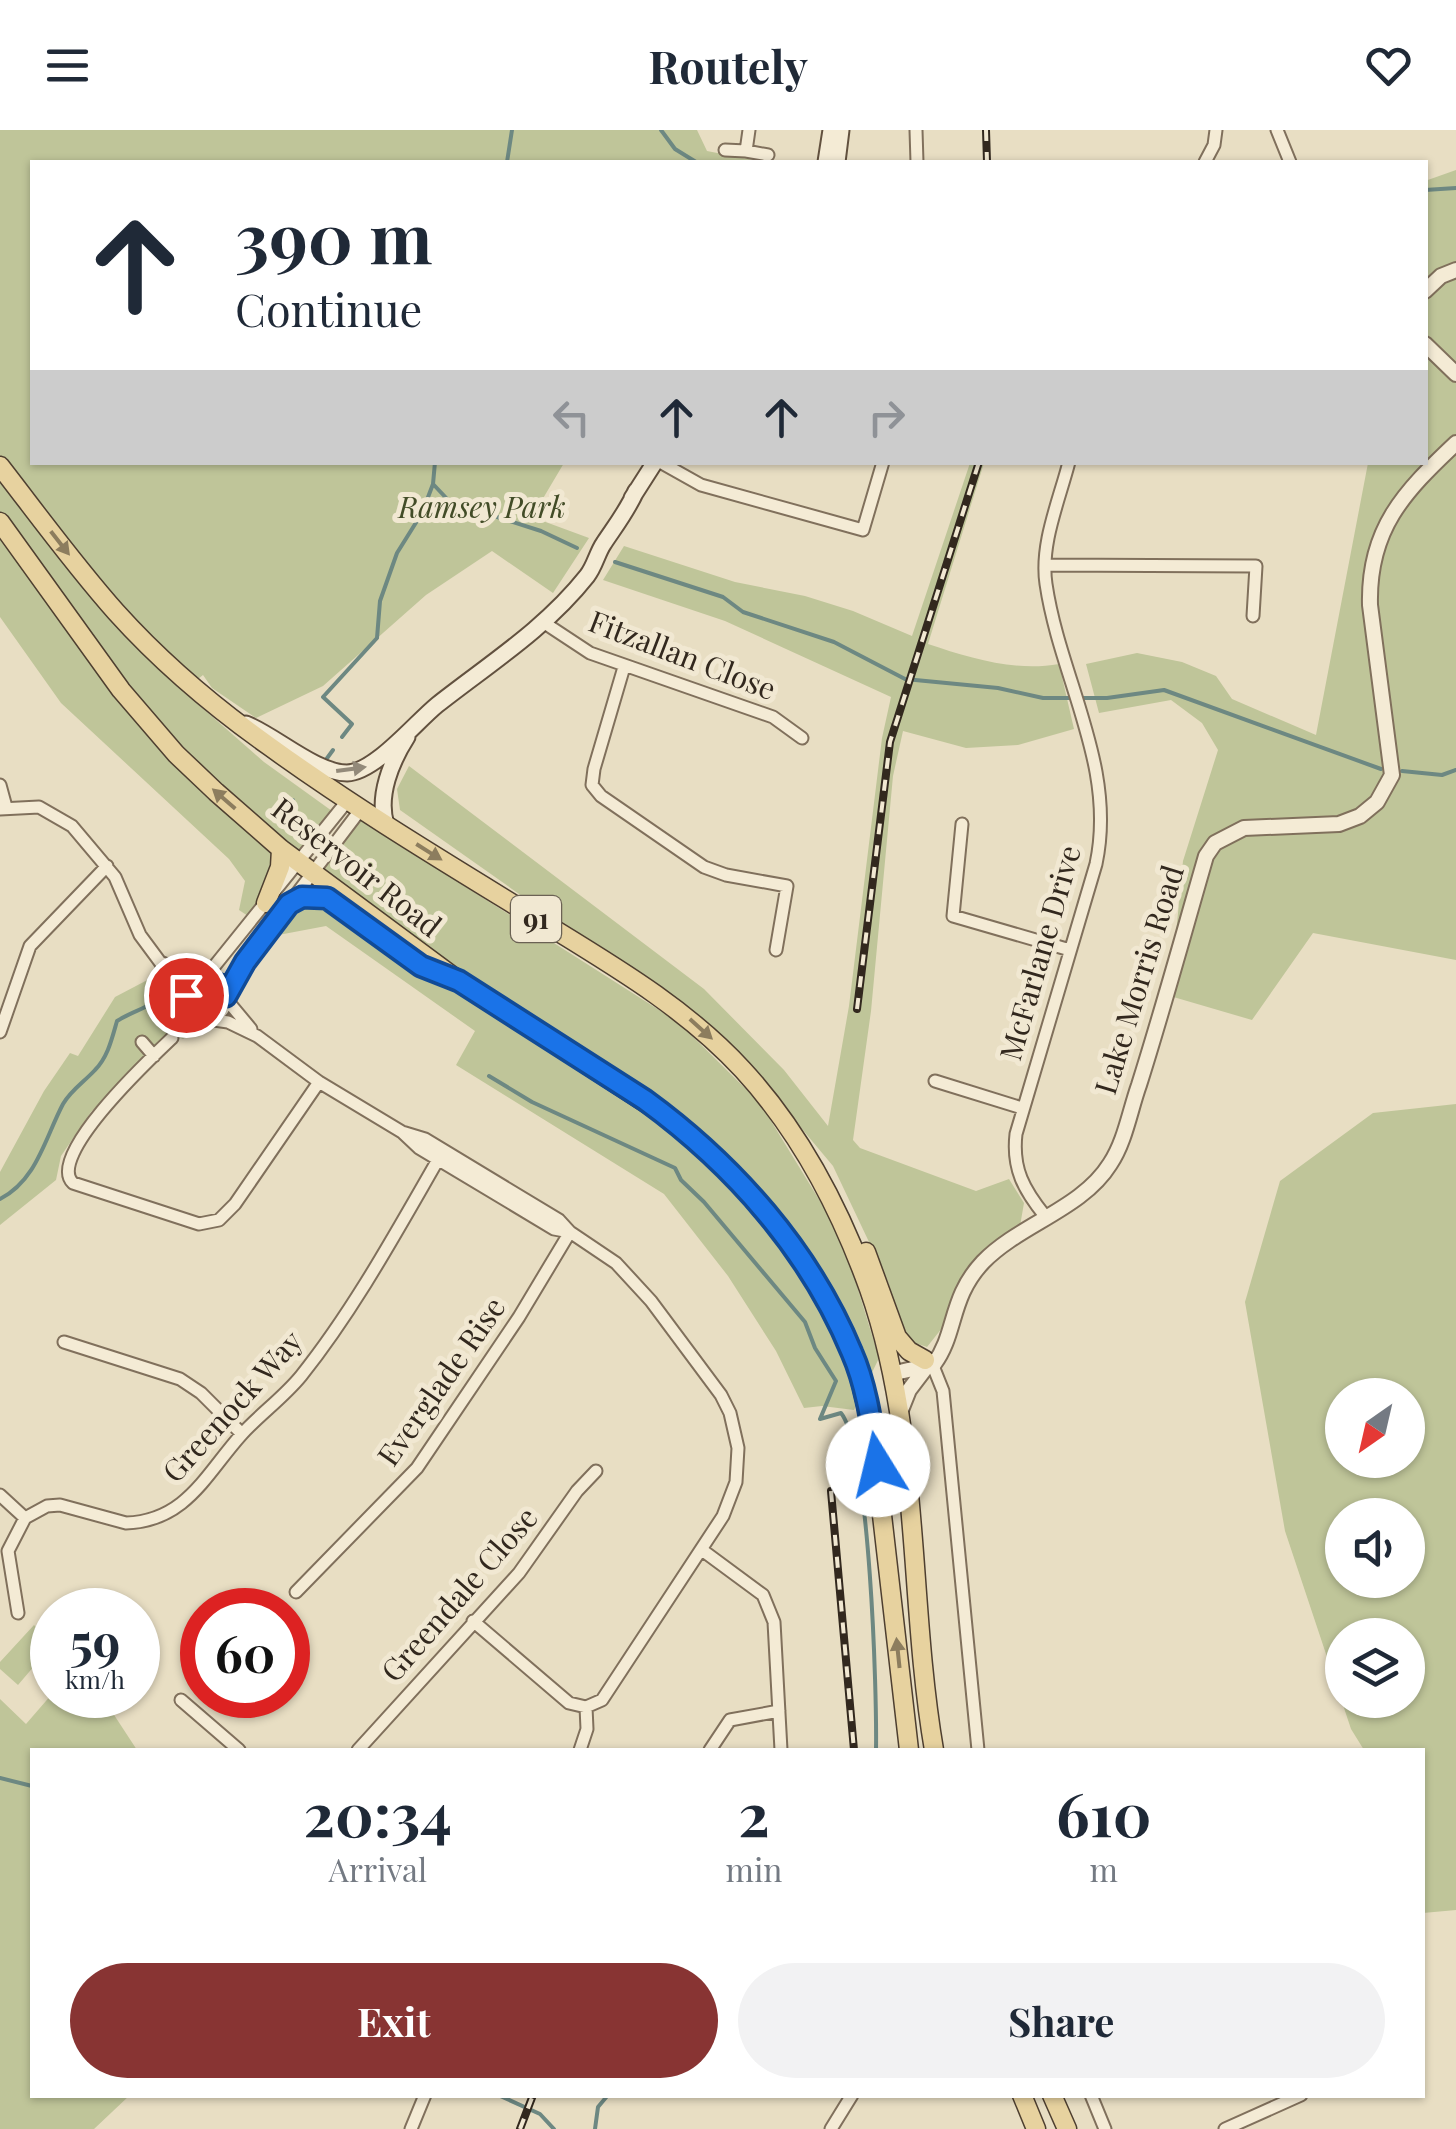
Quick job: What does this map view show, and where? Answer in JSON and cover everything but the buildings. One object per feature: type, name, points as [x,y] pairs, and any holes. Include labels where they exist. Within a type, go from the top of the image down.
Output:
[{"type":"main road","points":[[826,160],[831,130]]},
{"type":"main road","points":[[837,160],[841,130]]},
{"type":"main road","points":[[233,718],[269,733],[327,770],[350,772],[367,767],[544,622],[583,571],[595,544],[655,465]]},
{"type":"main road","name":"Reservoir Road","points":[[0,466],[120,616],[172,668],[233,718],[386,825],[667,1001],[744,1071],[781,1117],[831,1200],[869,1288],[887,1372]]},
{"type":"main road","name":"Reservoir Road","points":[[0,522],[149,724],[206,783],[282,849],[459,981],[645,1100],[732,1174],[793,1247],[854,1355],[872,1428],[909,1748]]},
{"type":"main road","points":[[386,825],[384,791],[402,744],[419,722]]},
{"type":"main road","points":[[266,904],[280,867],[282,849]]},
{"type":"main road","points":[[289,904],[302,897],[327,898],[421,966],[459,981]]},
{"type":"main road","points":[[781,1117],[819,1160],[840,1193],[879,1281],[896,1337],[909,1351],[928,1362]]},
{"type":"main road","points":[[854,1355],[887,1372],[898,1416],[934,1748]]},
{"type":"main road","points":[[887,1372],[874,1393],[891,1508],[893,1606]]},
{"type":"main road","points":[[1023,2098],[1036,2129]]},
{"type":"main road","points":[[1053,2098],[1067,2129]]},
{"type":"street","points":[[746,151],[749,130]]},
{"type":"street","points":[[916,130],[918,160]]},
{"type":"street","points":[[1206,160],[1216,130]]},
{"type":"street","points":[[1277,130],[1289,160]]},
{"type":"street","points":[[725,150],[768,155]]},
{"type":"street","points":[[1428,288],[1441,276],[1456,270]]},
{"type":"street","points":[[1428,347],[1456,374]]},
{"type":"street","name":"Lake Morris Road","points":[[898,1416],[909,1390],[928,1362],[942,1352],[956,1301],[981,1265],[1013,1237],[1091,1185],[1111,1164],[1157,1026],[1206,856],[1215,843],[1244,828],[1320,826],[1360,816],[1377,802],[1392,775],[1370,579],[1378,538],[1395,508],[1456,443]]},
{"type":"street","points":[[663,465],[701,485],[863,530],[882,465]]},
{"type":"street","name":"McFarlane Drive","points":[[1045,1216],[1027,1193],[1014,1156],[1022,1108],[1096,864],[1102,827],[1098,780],[1050,602],[1045,565],[1068,465]]},
{"type":"street","points":[[1045,565],[1256,566],[1253,616]]},
{"type":"street","name":"Fitzallan Close","points":[[544,622],[576,646],[624,667],[773,717],[802,738]]},
{"type":"street","points":[[624,667],[592,785],[601,796],[704,867],[787,886],[776,950]]},
{"type":"street","points":[[0,785],[3,808],[39,807],[62,818],[107,866],[123,891],[140,935],[195,1016],[228,1022],[257,1036],[319,1082],[554,1229],[570,1232],[600,1250],[635,1281],[722,1395],[738,1448],[731,1500],[608,1694],[594,1705],[577,1706],[561,1697],[473,1621]]},
{"type":"street","points":[[186,1001],[188,990],[203,979],[266,904],[306,867],[354,804]]},
{"type":"street","points":[[962,824],[953,916],[1070,950]]},
{"type":"street","points":[[0,1032],[30,946],[107,866]]},
{"type":"street","points":[[207,1020],[219,1015],[245,962],[289,904],[306,867]]},
{"type":"street","points":[[160,962],[220,985],[257,1036]]},
{"type":"street","points":[[172,1038],[102,1111],[70,1158],[67,1178],[81,1188],[209,1224],[227,1214],[319,1082]]},
{"type":"street","points":[[142,1042],[154,1056]]},
{"type":"street","points":[[934,1081],[1022,1108]]},
{"type":"street","name":"Greenock Way","points":[[24,1518],[60,1504],[126,1523],[161,1518],[180,1506],[314,1358],[393,1238],[441,1155]]},
{"type":"street","name":"Everglade Rise","points":[[300,1588],[417,1468],[570,1232]]},
{"type":"street","points":[[64,1342],[180,1379],[242,1434]]},
{"type":"street","points":[[887,1372],[928,1362],[944,1403],[978,1748]]},
{"type":"street","name":"Greendale Close","points":[[360,1748],[528,1563],[577,1490],[596,1471]]},
{"type":"street","points":[[0,1495],[24,1518],[8,1551],[18,1613]]},
{"type":"street","points":[[702,1550],[763,1594],[774,1622],[781,1748]]},
{"type":"street","points":[[581,1748],[588,1729],[586,1707]]},
{"type":"street","points":[[711,1748],[730,1720],[779,1710]]},
{"type":"street","points":[[202,1718],[237,1748]]},
{"type":"street","points":[[411,2129],[424,2098]]},
{"type":"street","points":[[830,2129],[850,2098]]},
{"type":"street","points":[[1092,2098],[1105,2129]]},
{"type":"street","points":[[1225,2129],[1293,2098]]},
{"type":"green space","name":"Ramsey Park","points":[[0,130],[697,130],[707,151],[754,160],[30,160],[30,465],[563,465],[532,517],[589,538],[553,593],[492,551],[426,595],[323,686],[256,718],[212,688],[203,675],[183,691],[264,762],[332,811],[251,918],[239,910],[245,881],[229,859],[61,703],[0,617]]},
{"type":"green space","points":[[1456,170],[1456,960],[1313,933],[1252,1020],[1170,996],[1183,861],[1218,750],[1202,723],[1171,700],[1099,713],[1086,664],[1137,653],[1182,662],[1216,676],[1232,699],[1316,735],[1368,465],[1428,465],[1428,180]]},
{"type":"green space","points":[[969,465],[983,465],[928,644],[1009,665],[1059,664],[1074,729],[1018,745],[966,748],[903,731],[893,776],[871,1011],[853,1140],[860,1148],[976,1191],[1009,1179],[1024,1203],[1020,1226],[986,1249],[958,1293],[946,1323],[927,1347],[906,1340],[888,1282],[833,1166],[729,1042],[400,810],[397,789],[409,766],[704,989],[784,1070],[828,1126],[849,1006],[882,738],[891,697],[725,621],[603,580],[624,546],[735,582],[805,596],[853,611],[912,636]]},
{"type":"green space","points":[[359,819],[678,1022],[760,1103],[842,1237],[879,1358],[854,1410],[804,1408],[776,1351],[728,1276],[664,1194],[456,1065],[475,1031],[326,926],[273,936]]},
{"type":"green space","points":[[155,976],[177,1011],[199,1029],[183,1039],[169,1033],[91,1112],[61,1156],[56,1180],[0,1225],[0,1172],[44,1091],[70,1053],[78,1056],[115,997]]},
{"type":"green space","points":[[1456,1104],[1456,1910],[1425,1913],[1425,1748],[1363,1748],[1347,1718],[1425,1718],[1425,1618],[1325,1618],[1325,1651],[1285,1531],[1245,1302],[1280,1181],[1373,1113]]},
{"type":"green space","points":[[30,1629],[30,1671],[18,1685],[0,1669],[0,1662]]},
{"type":"green space","points":[[0,1699],[26,1724],[31,1718],[116,1718],[136,1748],[30,1748],[30,2098],[127,2098],[94,2129],[0,2129]]},
{"type":"waterway","points":[[507,160],[512,130]]},
{"type":"waterway","points":[[661,130],[675,149],[693,160]]},
{"type":"waterway","points":[[1428,190],[1456,188]]},
{"type":"waterway","points":[[435,465],[433,484],[450,502],[541,531],[577,548]]},
{"type":"waterway","points":[[342,737],[352,724],[323,697],[377,638],[380,601],[397,553],[422,513],[433,484]]},
{"type":"waterway","points":[[615,562],[723,597],[743,612],[834,642],[905,679],[998,688],[1043,698],[1107,698],[1164,690],[1381,769]]},
{"type":"waterway","points":[[325,761],[333,750]]},
{"type":"waterway","points":[[1402,771],[1442,775],[1456,770]]},
{"type":"waterway","points":[[279,817],[293,800]]},
{"type":"waterway","points":[[0,1199],[13,1191],[31,1170],[66,1099],[103,1059],[117,1021],[152,1004],[170,987]]},
{"type":"waterway","points":[[489,1076],[532,1102],[675,1168],[681,1180],[805,1322],[815,1348],[836,1381],[820,1419]]},
{"type":"waterway","points":[[820,1419],[841,1413],[859,1473],[870,1574],[876,1748]]},
{"type":"waterway","points":[[0,1778],[30,1786]]},
{"type":"waterway","points":[[505,2098],[540,2114],[554,2129]]},
{"type":"waterway","points":[[595,2129],[598,2107],[606,2098]]},
{"type":"railway","points":[[986,130],[987,160]]},
{"type":"railway","points":[[857,1009],[890,742],[978,465]]},
{"type":"railway","points":[[831,1491],[854,1748]]},
{"type":"railway","points":[[520,2129],[532,2098]]},
{"type":"route","points":[[186,995],[196,981],[210,979],[220,985],[226,996],[232,980],[289,904],[302,897],[327,898],[421,966],[459,981],[645,1100],[732,1174],[793,1247],[814,1279],[854,1355],[878,1465]]}]
